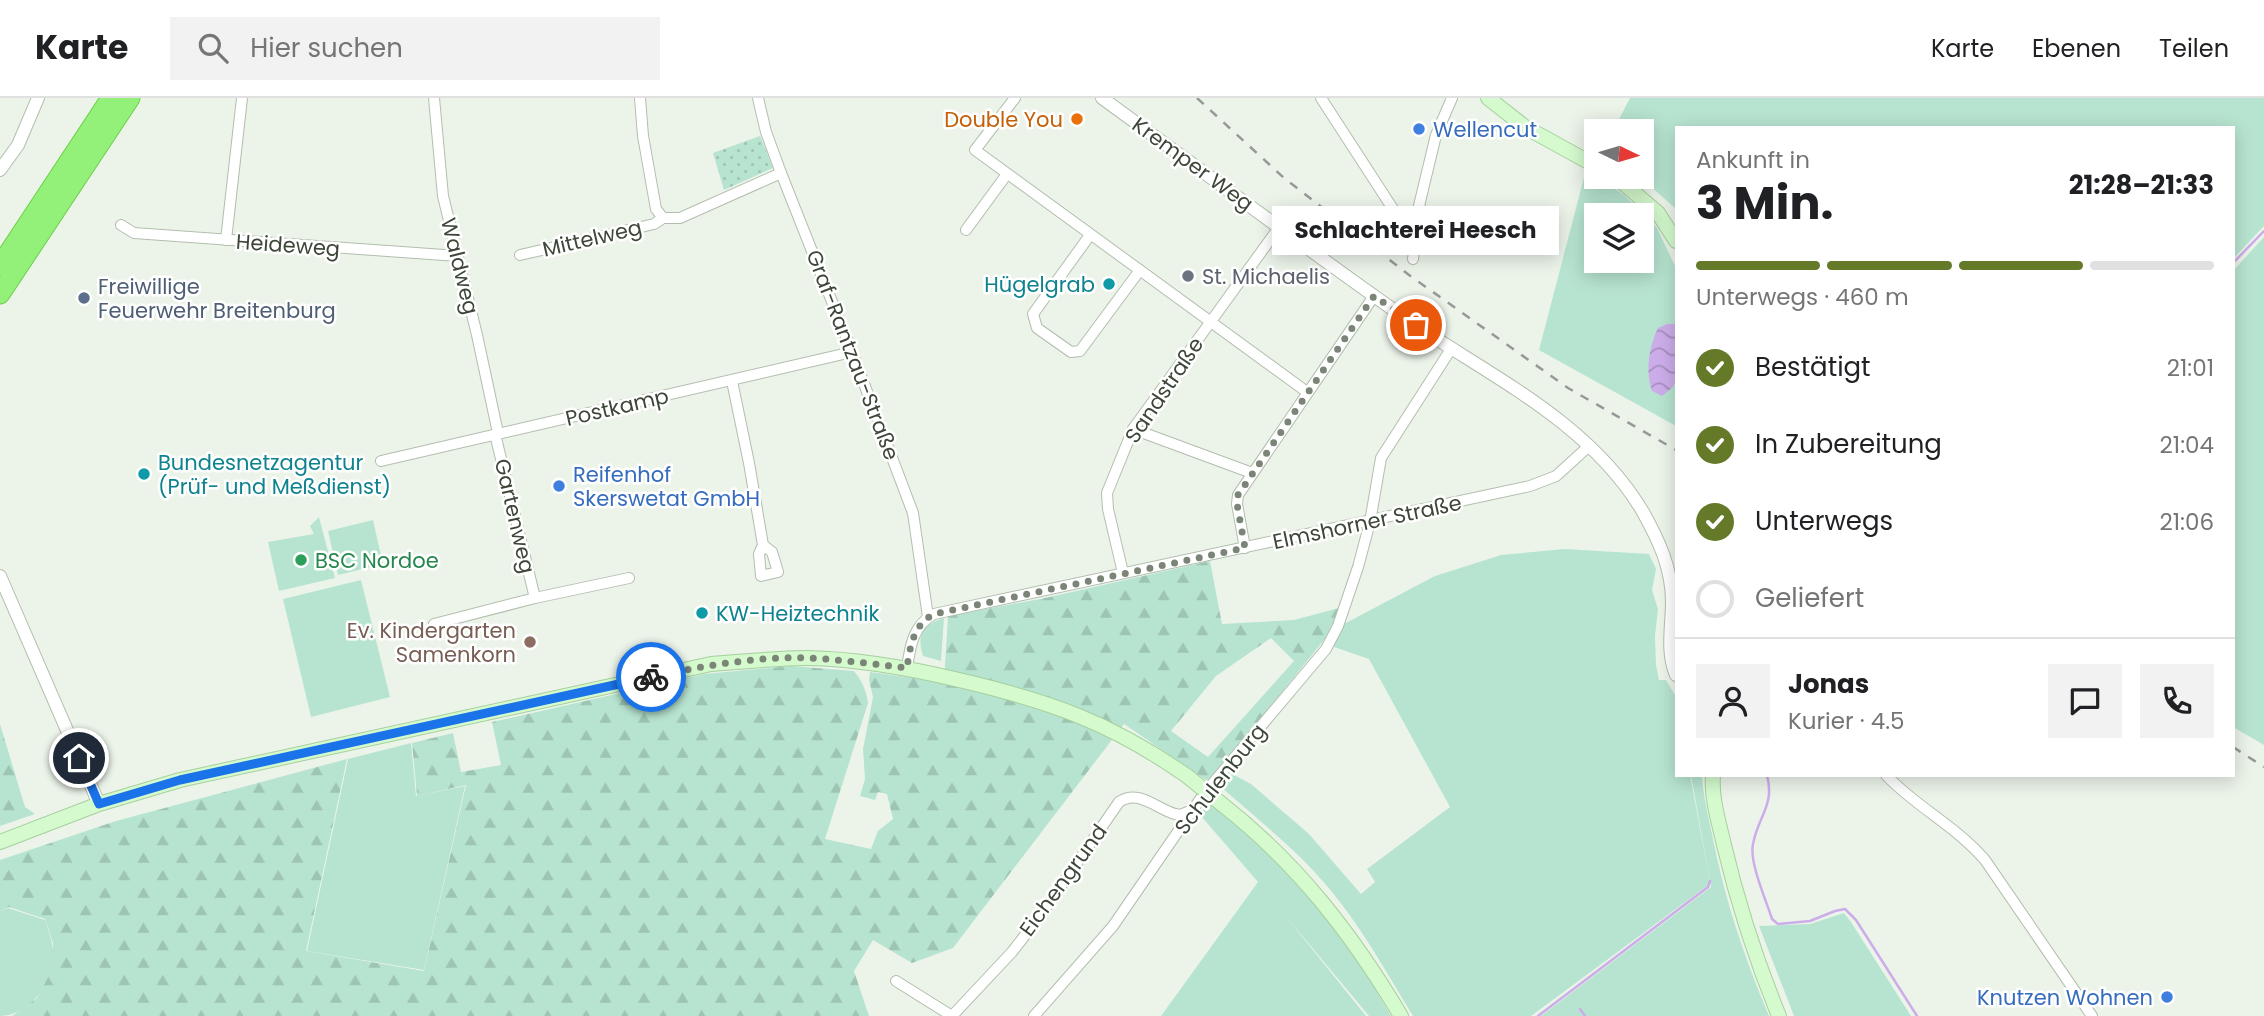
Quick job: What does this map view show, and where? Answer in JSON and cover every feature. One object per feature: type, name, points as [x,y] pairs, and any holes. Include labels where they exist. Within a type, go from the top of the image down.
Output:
[{"type":"highway","points":[[0,266],[111,98]]},
{"type":"highway","points":[[0,294],[130,98]]},
{"type":"main road","points":[[1488,98],[1525,127],[1584,159]]},
{"type":"main road","points":[[1630,189],[1658,213],[1675,239]]},
{"type":"main road","points":[[0,842],[99,804],[180,780],[711,664],[809,658],[907,668],[1023,695],[1065,709],[1111,729],[1187,776],[1280,854],[1315,892],[1350,935],[1401,1016]]},
{"type":"main road","points":[[1713,777],[1718,822],[1739,905],[1779,1016]]},
{"type":"street","points":[[0,170],[18,145],[38,98]]},
{"type":"street","points":[[226,240],[243,98]]},
{"type":"street","name":"Waldweg","points":[[434,98],[443,196],[497,434]]},
{"type":"street","name":"Mittelweg","points":[[640,98],[642,136],[656,209],[663,218]]},
{"type":"street","name":"Graf-Rantzau-Straße","points":[[758,98],[766,132],[781,173],[913,513],[928,617]]},
{"type":"street","points":[[1015,98],[975,150],[1307,392]]},
{"type":"street","name":"Kremper Weg","points":[[1102,98],[1374,296],[1451,349],[1541,405],[1589,446],[1623,483],[1643,513],[1661,548],[1671,587],[1671,652],[1675,670]]},
{"type":"street","points":[[1321,98],[1393,209],[1404,215],[1418,210]]},
{"type":"street","points":[[1413,259],[1418,210],[1436,135],[1452,98]]},
{"type":"street","name":"Mittelweg","points":[[520,255],[654,224],[663,218],[680,218],[781,173]]},
{"type":"street","points":[[967,230],[1007,174]]},
{"type":"street","name":"Heideweg","points":[[121,225],[134,233],[458,256]]},
{"type":"street","name":"Sandstraße","points":[[1123,573],[1108,509],[1107,493],[1133,429],[1280,226]]},
{"type":"street","points":[[1090,235],[1032,314],[1037,328],[1071,352],[1080,351],[1140,270]]},
{"type":"street","points":[[1245,548],[1237,499],[1252,473],[1374,296]]},
{"type":"street","name":"Schulenburg","points":[[1034,1016],[1126,910],[1192,810],[1326,649],[1346,605],[1370,522],[1381,458],[1451,349]]},
{"type":"street","name":"Postkamp","points":[[381,461],[852,352]]},
{"type":"street","points":[[732,381],[763,545]]},
{"type":"street","points":[[1133,429],[1252,473]]},
{"type":"street","name":"Gartenweg","points":[[497,434],[534,598]]},
{"type":"street","name":"Elmshorner Straße","points":[[928,617],[1548,481],[1589,446]]},
{"type":"street","points":[[0,576],[99,804]]},
{"type":"street","name":"Gartenweg","points":[[434,624],[534,598],[629,578]]},
{"type":"street","points":[[907,668],[914,633],[928,617]]},
{"type":"street","points":[[1888,777],[1910,799],[1965,839],[1985,860],[2092,1016]]},
{"type":"street","name":"Eichengrund","points":[[896,981],[952,1016],[1012,952],[1119,802],[1136,796],[1175,814],[1180,815],[1192,810]]},
{"type":"green space","points":[[1630,98],[2264,98],[2264,226],[2235,257],[2235,126],[1675,126],[1675,208],[1654,189],[1654,119],[1619,119]]},
{"type":"green space","points":[[760,136],[773,168],[724,190],[713,153]]},
{"type":"green space","points":[[1584,178],[1584,189],[1615,189],[1632,203],[1584,203],[1584,273],[1654,273],[1654,225],[1675,266],[1675,425],[1539,350]]},
{"type":"green space","points":[[2264,237],[2264,745],[2235,728],[2235,269]]},
{"type":"green space","name":"BSC Nordoe","points":[[319,517],[335,578],[279,591],[268,542],[314,534],[310,526]]},
{"type":"green space","points":[[373,520],[383,564],[338,575],[328,531]]},
{"type":"green space","points":[[1565,549],[1649,554],[1656,569],[1652,590],[1658,609],[1656,665],[1659,680],[1666,680],[1675,695],[1675,777],[1690,777],[1710,881],[1707,886],[1531,1016],[1413,1016],[1362,933],[1327,886],[1289,847],[1221,787],[1232,774],[1251,784],[1309,834],[1361,894],[1375,882],[1367,869],[1450,807],[1369,659],[1334,647],[1342,625],[1435,576],[1501,555]]},
{"type":"green space","points":[[1210,561],[1222,624],[1294,620],[1339,608],[1328,635],[1209,782],[1124,724],[953,948],[912,963],[873,940],[854,971],[869,1016],[12,1016],[37,998],[53,968],[53,943],[45,919],[9,907],[0,911],[0,860],[116,821],[347,759],[306,951],[424,971],[466,785],[417,796],[412,743],[453,733],[461,772],[501,765],[492,722],[704,674],[791,666],[854,671],[863,686],[868,703],[825,839],[871,849],[878,831],[893,819],[887,794],[878,792],[875,800],[860,796],[865,779],[863,749],[873,697],[870,672],[944,682],[948,616],[1045,598]],"holes":[[[1271,638],[1294,661],[1208,757],[1171,731],[1216,676]]]},
{"type":"green space","points":[[361,580],[390,697],[311,717],[283,599]]},
{"type":"green space","points":[[944,618],[941,661],[923,656],[920,642],[923,631]]},
{"type":"green space","points":[[0,724],[25,807],[35,814],[0,826]]},
{"type":"green space","points":[[411,743],[416,796],[465,786],[424,970],[307,951],[348,759]]},
{"type":"green space","points":[[1691,777],[1702,777],[1707,812],[1729,904],[1751,972],[1769,1016],[1541,1016],[1711,887]]},
{"type":"green space","points":[[1205,803],[1209,803],[1264,848],[1306,891],[1352,952],[1391,1016],[1369,1016],[1284,914],[1366,1016],[1161,1016],[1258,882],[1201,816]]},
{"type":"green space","points":[[8,908],[45,920],[54,962],[46,985],[33,1001],[18,1012],[0,1016],[0,911]]},
{"type":"green space","points":[[1844,913],[1911,1016],[1794,1016],[1759,926],[1810,924]]},
{"type":"water","points":[[1675,324],[1675,382],[1662,396],[1652,391],[1649,375],[1652,343],[1658,328]]},
{"type":"waterway","points":[[2235,261],[2264,231]]},
{"type":"waterway","points":[[1767,777],[1769,795],[1755,834],[1752,852],[1772,919],[1778,924],[1810,921],[1845,909],[1856,920],[1917,1016]]},
{"type":"waterway","points":[[1538,1016],[1708,887],[1710,881]]},
{"type":"waterway","points":[[1580,1009],[1585,1016]]},
{"type":"railway","points":[[1197,98],[1284,178],[1409,275],[1568,388],[1675,449]]},
{"type":"railway","points":[[2235,748],[2264,767]]},
{"type":"way so far","points":[[651,677],[711,664],[787,658],[907,668],[914,633],[934,614],[1245,548],[1237,504],[1238,495],[1374,296],[1416,325]]},
{"type":"place","name":"Double You","points":[[1077,119]]},
{"type":"place","name":"Wellencut","points":[[1419,129]]},
{"type":"place","name":"St. Michaelis","points":[[1188,276]]},
{"type":"place","name":"Hügelgrab","points":[[1109,284]]},
{"type":"place","name":"Freiwillige Feuerwehr Breitenburg","points":[[84,298]]},
{"type":"place","name":"Schlachterei Heesch","points":[[1416,325]]},
{"type":"place","name":"Bundesnetzagentur (Prüf- und Meßdienst)","points":[[144,474]]},
{"type":"place","name":"Reifenhof Skerswetat GmbH","points":[[559,486]]},
{"type":"place","name":"BSC Nordoe","points":[[301,560]]},
{"type":"place","name":"KW-Heiztechnik","points":[[702,613]]},
{"type":"place","name":"Ev. Kindergarten Samenkorn","points":[[530,642]]},
{"type":"place","name":"Knutzen Wohnen","points":[[2167,997]]},
{"type":"route","points":[[79,758],[99,804],[180,780],[651,677]]}]
